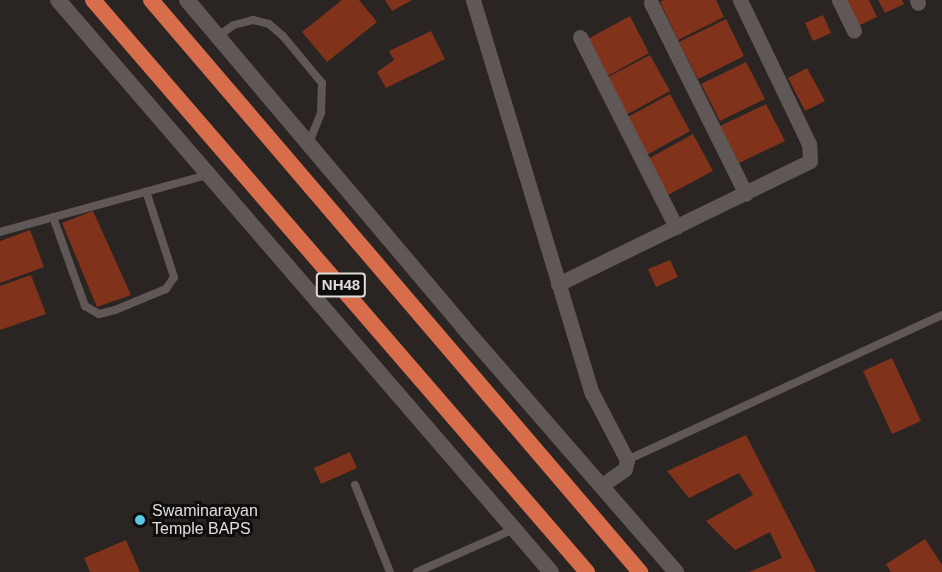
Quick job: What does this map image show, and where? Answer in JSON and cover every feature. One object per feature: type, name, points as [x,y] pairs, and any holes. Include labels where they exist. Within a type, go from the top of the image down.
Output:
[{"type":"highway","name":"NH48","points":[[93,0],[587,572]]},
{"type":"highway","name":"NH48","points":[[151,0],[640,572]]},
{"type":"street","points":[[58,0],[551,572]]},
{"type":"street","points":[[187,0],[676,572]]},
{"type":"street","points":[[473,0],[592,393],[627,460],[625,469],[601,486]]},
{"type":"street","points":[[558,284],[810,161],[811,153],[740,0]]},
{"type":"street","points":[[839,0],[854,31]]},
{"type":"street","points":[[651,3],[746,194]]},
{"type":"street","points":[[580,37],[676,227]]},
{"type":"lane","points":[[218,36],[234,25],[253,20],[269,24],[283,36],[322,83],[321,113],[309,143]]},
{"type":"lane","points":[[0,232],[208,174]]},
{"type":"lane","points":[[53,217],[85,306],[99,314],[116,310],[166,289],[174,277],[147,191]]},
{"type":"lane","points":[[627,460],[942,315]]},
{"type":"lane","points":[[355,485],[390,572]]},
{"type":"lane","points":[[423,571],[514,529]]},
{"type":"building","points":[[342,0],[359,0],[377,22],[327,62],[302,32]]},
{"type":"building","points":[[385,0],[412,0],[392,11]]},
{"type":"building","points":[[664,0],[716,0],[724,17],[678,40],[660,2]]},
{"type":"building","points":[[840,0],[869,0],[877,17],[854,28]]},
{"type":"building","points":[[878,0],[902,0],[904,4],[885,13]]},
{"type":"building","points":[[823,15],[831,33],[813,41],[805,23]]},
{"type":"building","points":[[630,16],[649,53],[604,78],[584,41]]},
{"type":"building","points":[[726,19],[744,56],[698,79],[679,42]]},
{"type":"building","points":[[431,31],[445,59],[386,88],[377,72],[394,60],[389,51]]},
{"type":"building","points":[[650,55],[670,91],[624,116],[604,79]]},
{"type":"building","points":[[746,62],[765,99],[720,121],[701,84]]},
{"type":"building","points":[[807,68],[825,101],[805,111],[788,78]]},
{"type":"building","points":[[670,94],[690,131],[645,156],[624,119]]},
{"type":"building","points":[[766,104],[785,141],[739,163],[720,126]]},
{"type":"building","points":[[693,134],[713,171],[666,196],[646,160]]},
{"type":"building","points":[[93,211],[131,295],[97,307],[62,223]]},
{"type":"building","points":[[30,230],[44,267],[0,283],[0,241]]},
{"type":"building","points":[[670,260],[678,277],[656,287],[648,269]]},
{"type":"building","points":[[31,275],[46,314],[0,330],[0,286]]},
{"type":"building","points":[[892,358],[921,421],[892,434],[863,371]]},
{"type":"building","points":[[746,435],[816,572],[749,572],[782,558],[770,532],[735,550],[706,521],[753,495],[739,473],[689,498],[667,471]]},
{"type":"building","points":[[350,452],[357,468],[321,484],[314,468]]},
{"type":"building","points":[[925,539],[942,565],[942,572],[891,572],[886,564]]},
{"type":"building","points":[[126,540],[140,572],[90,572],[84,558]]},
{"type":"place","name":"Swaminarayan Temple BAPS","points":[[140,520]]}]
